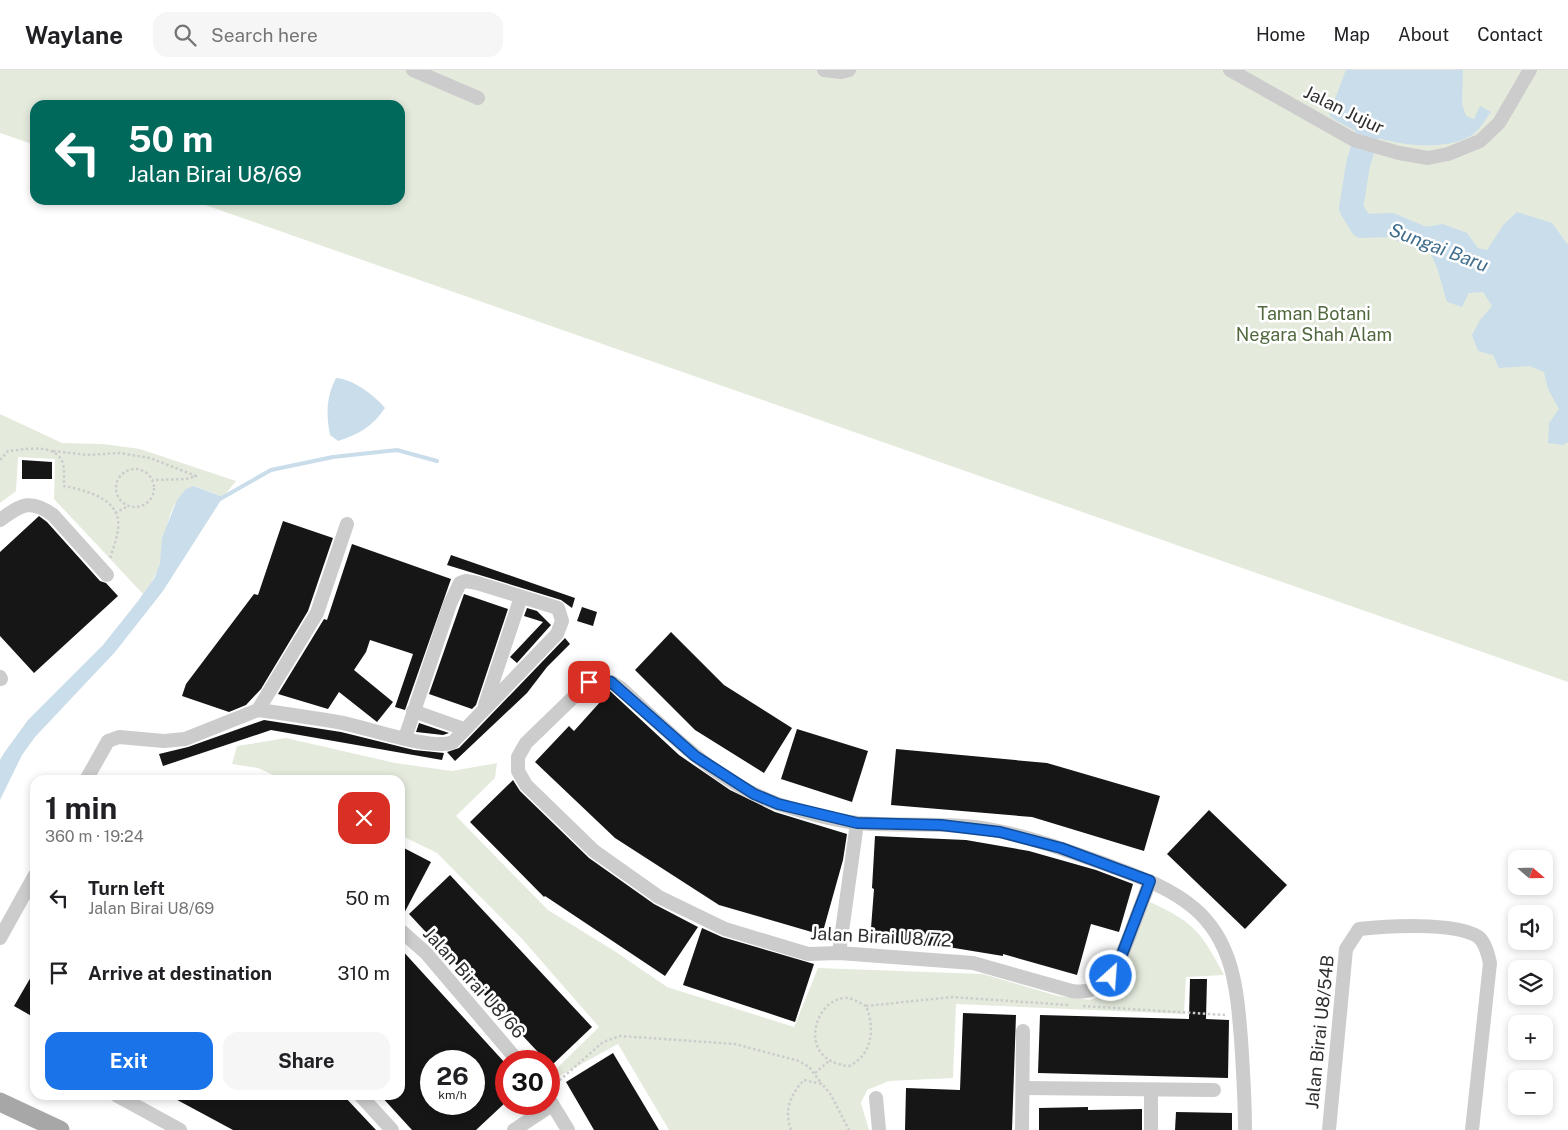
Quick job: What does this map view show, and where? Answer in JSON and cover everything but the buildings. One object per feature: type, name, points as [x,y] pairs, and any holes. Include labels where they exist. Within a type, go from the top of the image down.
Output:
[{"type":"main road","points":[[0,1102],[60,1130]]},
{"type":"street","points":[[413,70],[478,98]]},
{"type":"street","points":[[824,70],[841,72],[849,70]]},
{"type":"street","name":"Jalan Jujur","points":[[1230,70],[1354,140],[1377,148],[1428,158],[1448,154],[1480,141],[1499,123],[1530,70]]},
{"type":"street","points":[[0,520],[22,506],[30,505],[44,508],[53,515],[107,575]]},
{"type":"street","points":[[258,710],[317,613],[348,524]]},
{"type":"street","points":[[89,775],[108,741],[119,737],[164,741],[185,739],[258,710],[344,723],[405,738],[445,745],[453,742],[557,634],[562,617],[558,608],[477,583],[466,581],[460,583],[452,596],[405,738]]},
{"type":"street","points":[[483,710],[521,597]]},
{"type":"street","name":"Jalan Birai U8/72","points":[[1150,881],[1116,970],[1100,986],[1086,993],[1072,992],[973,963],[839,953],[808,954],[725,929],[659,897],[594,851],[526,785],[518,771],[517,761],[522,750],[589,682],[601,680],[611,682],[695,756],[754,794],[778,804],[857,823],[941,825],[1000,832],[1061,848],[1150,881],[1194,908],[1216,933],[1231,966],[1239,1004],[1245,1089],[1245,1130]]},
{"type":"street","points":[[413,711],[464,729]]},
{"type":"street","points":[[839,953],[857,823]]},
{"type":"street","points":[[0,938],[30,884]]},
{"type":"street","name":"Jalan Birai U8/54B","points":[[1329,1130],[1346,949],[1359,929],[1391,925],[1453,929],[1478,936],[1486,948],[1490,963],[1472,1130]]},
{"type":"street","name":"Jalan Birai U8/66","points":[[405,934],[426,953],[509,1050]]},
{"type":"street","points":[[1022,1130],[1024,1088],[1023,1031]]},
{"type":"street","points":[[1024,1088],[1214,1090]]},
{"type":"street","points":[[1151,1090],[1151,1130]]},
{"type":"street","points":[[876,1098],[879,1130]]},
{"type":"street","points":[[125,1100],[180,1130]]},
{"type":"street","points":[[365,1100],[392,1130]]},
{"type":"street","points":[[514,1130],[533,1115]]},
{"type":"street","points":[[558,1115],[568,1130]]},
{"type":"path","points":[[48,450],[56,453],[62,460],[64,486],[88,491],[114,509],[118,520],[107,575]]},
{"type":"path","points":[[0,460],[8,451],[48,450],[71,455],[118,453],[150,458],[196,476],[186,479],[153,480]]},
{"type":"path","points":[[115,513],[128,506],[137,506],[148,502],[155,489],[150,475],[139,468],[132,469],[119,478],[117,492],[120,500],[128,506]]},
{"type":"path","points":[[866,1006],[872,1019],[872,1033],[864,1054],[849,1066],[828,1061],[816,1046],[814,1034],[817,1020],[827,1007],[835,1001],[846,998],[866,1006],[952,997],[1071,1005]]},
{"type":"path","points":[[1081,1006],[1239,1016]]},
{"type":"path","points":[[560,1080],[603,1042],[620,1036],[735,1044],[799,1061],[814,1074],[831,1095],[849,1130]]},
{"type":"path","points":[[814,1074],[828,1061]]},
{"type":"path","points":[[791,1130],[787,1113],[789,1099],[804,1080],[822,1084]]},
{"type":"green space","name":"Taman Botani Negara Shah Alam","points":[[0,70],[1568,70],[1568,682],[205,205],[405,205],[405,100],[30,100],[30,143],[0,133]]},
{"type":"green space","points":[[0,414],[62,443],[103,444],[140,449],[236,481],[223,497],[195,486],[185,491],[178,499],[169,519],[159,567],[143,594],[54,499],[55,459],[18,457],[16,491],[0,503]]},
{"type":"green space","points":[[286,738],[395,763],[452,771],[497,763],[495,778],[456,816],[548,910],[616,952],[667,987],[794,1027],[818,968],[983,974],[1058,996],[1090,1000],[1105,994],[1115,985],[1150,902],[1177,916],[1195,930],[1203,939],[1224,975],[1186,977],[1184,1014],[956,1004],[953,1078],[889,1081],[867,1090],[861,1103],[869,1130],[669,1130],[618,1044],[560,1076],[560,1065],[599,1027],[523,940],[437,853],[405,837],[405,775],[273,775],[258,768],[232,764],[237,746]]},
{"type":"water","points":[[1346,70],[1463,70],[1462,104],[1466,116],[1474,119],[1480,106],[1491,112],[1477,131],[1463,140],[1445,144],[1424,145],[1380,139],[1342,124],[1329,115]]},
{"type":"water","points":[[1517,212],[1552,223],[1568,245],[1568,442],[1563,445],[1548,443],[1549,423],[1559,409],[1548,389],[1544,372],[1530,366],[1499,368],[1493,355],[1478,351],[1472,335],[1480,320],[1492,306],[1483,292],[1469,293],[1462,307],[1447,302],[1434,261],[1425,247],[1415,241],[1401,239],[1388,231],[1396,217],[1424,227],[1443,224],[1467,233],[1478,248],[1487,250],[1504,224]]},
{"type":"water","points":[[336,378],[349,381],[363,388],[385,408],[364,429],[338,441],[330,435],[328,420],[330,392]]},
{"type":"water","points":[[194,486],[223,497],[163,591],[115,652],[35,737],[22,755],[0,800],[0,760],[4,753],[28,720],[103,645],[138,601],[155,577],[160,563],[162,538],[177,500],[186,489]]},
{"type":"waterway","name":"Sungai Baru","points":[[1387,109],[1367,134],[1358,165],[1351,208],[1362,226],[1391,225],[1422,238]]},
{"type":"waterway","points":[[220,499],[271,470],[333,457],[397,450],[437,461]]},
{"type":"route","points":[[589,682],[601,680],[611,682],[621,688],[695,756],[754,794],[778,804],[857,823],[941,825],[1000,832],[1061,848],[1150,881],[1116,970],[1111,976]]}]
